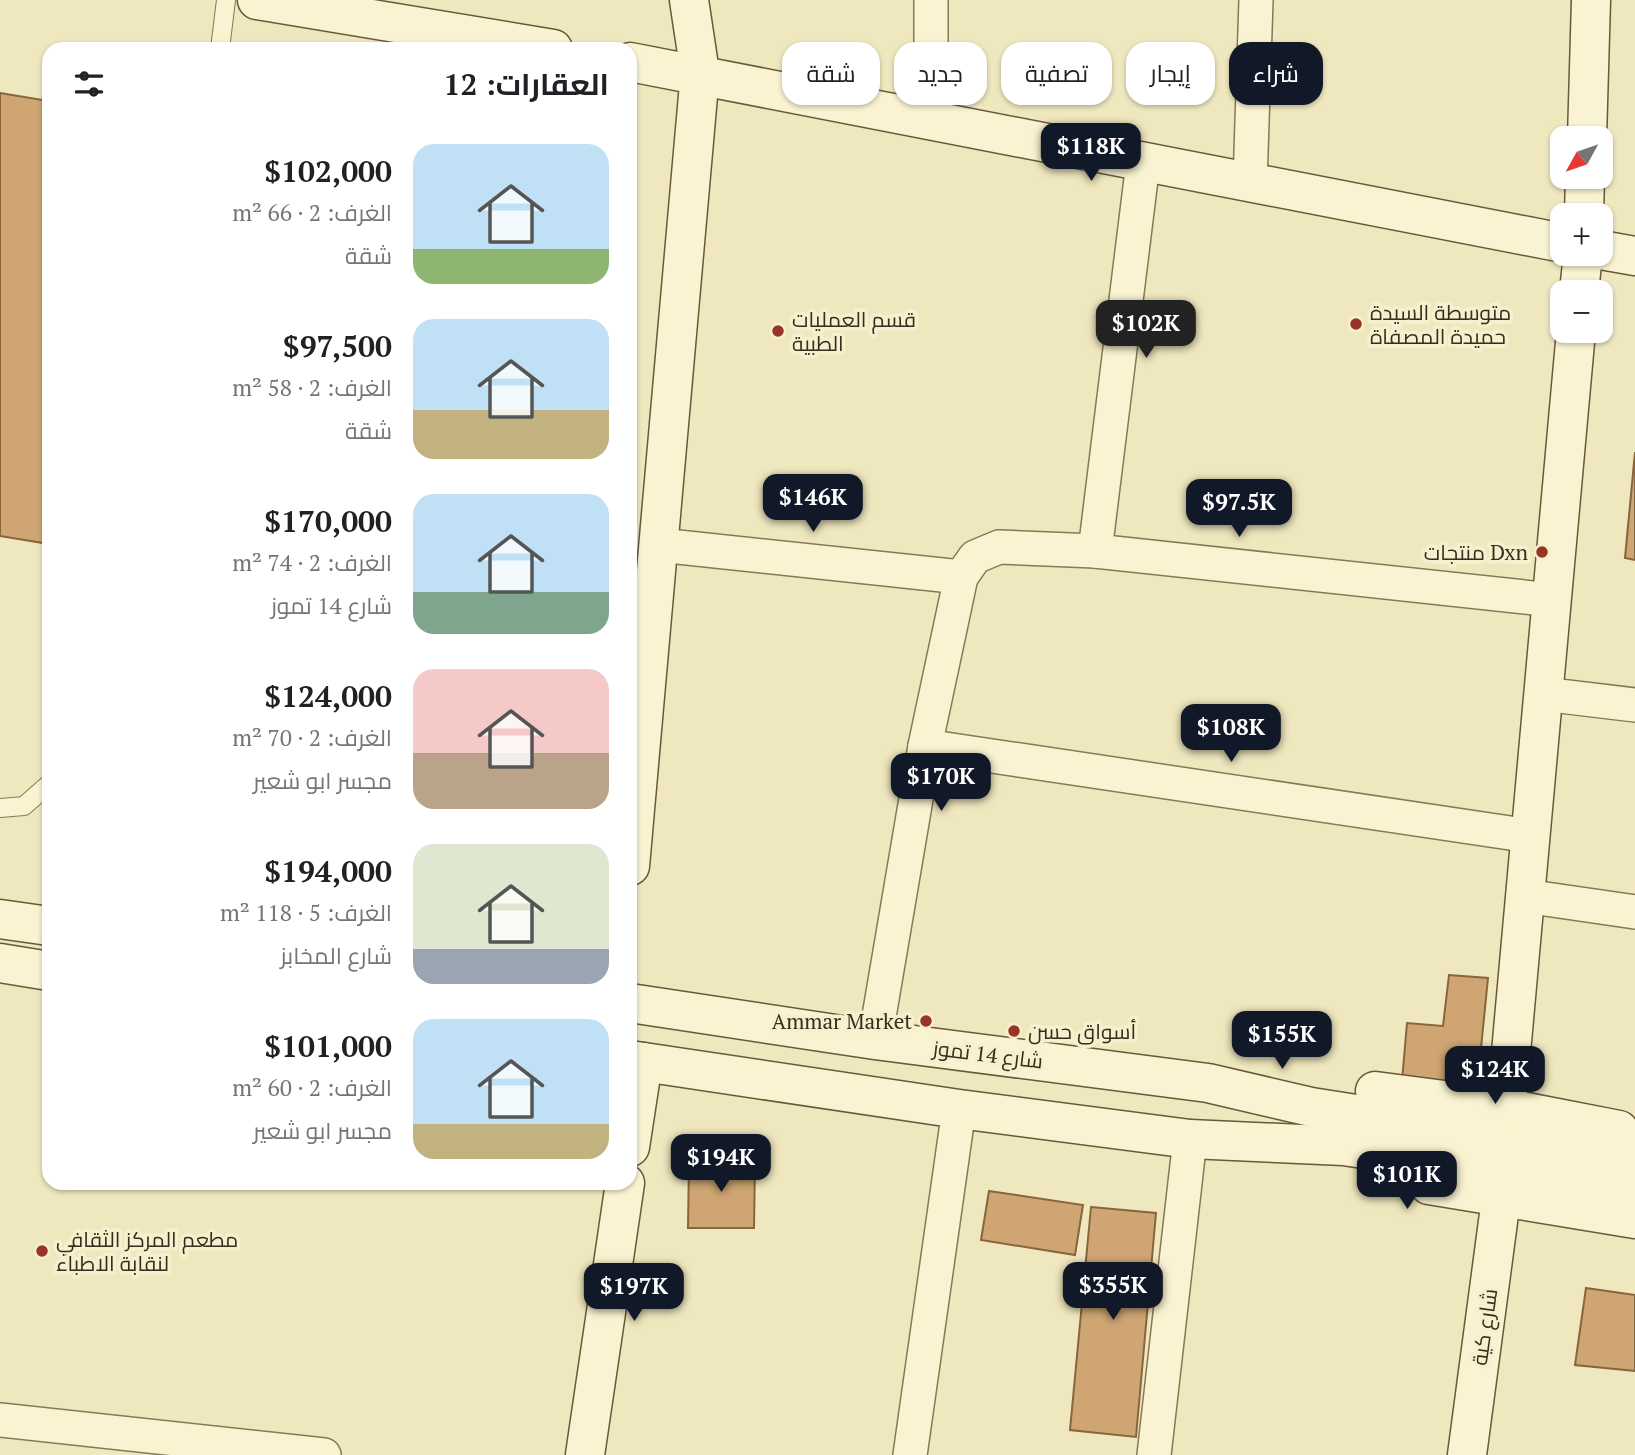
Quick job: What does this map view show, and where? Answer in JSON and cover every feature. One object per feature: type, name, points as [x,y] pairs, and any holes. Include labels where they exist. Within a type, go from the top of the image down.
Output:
[{"type":"street","points":[[637,789],[700,73],[689,0]]},
{"type":"street","points":[[931,0],[931,121]]},
{"type":"street","points":[[1251,183],[1256,0]]},
{"type":"street","points":[[1587,126],[1591,0]]},
{"type":"street","points":[[269,1],[512,42]]},
{"type":"street","points":[[637,63],[700,73],[1143,163],[1550,240]]},
{"type":"street","points":[[1095,551],[1143,163]]},
{"type":"street","points":[[1613,252],[1635,256]]},
{"type":"street","points":[[1506,1108],[1575,343]]},
{"type":"street","points":[[659,545],[961,577]]},
{"type":"street","points":[[876,1040],[925,747],[961,577],[975,556],[999,547],[1095,551],[1552,600]]},
{"type":"street","points":[[1543,694],[1635,705]]},
{"type":"street","points":[[925,747],[1530,836]]},
{"type":"street","points":[[1525,896],[1635,912]]},
{"type":"street","points":[[0,919],[42,925]]},
{"type":"street","points":[[0,963],[42,970]]},
{"type":"street","name":"شارع 14 تموز","points":[[637,1004],[876,1040],[1208,1083],[1344,1129]]},
{"type":"street","points":[[637,1061],[959,1109],[1190,1139],[1501,1199],[1635,1219]]},
{"type":"street","points":[[1208,1083],[1304,1082],[1506,1108],[1635,1133]]},
{"type":"street","points":[[910,1455],[959,1109]]},
{"type":"street","points":[[1190,1139],[1344,1129],[1635,1158]]},
{"type":"street","points":[[1344,1129],[1635,1191]]},
{"type":"street","points":[[1154,1455],[1190,1139]]},
{"type":"street","points":[[585,1455],[624,1190]]},
{"type":"street","name":"شارع كية","points":[[1467,1455],[1501,1199]]},
{"type":"street","points":[[0,1420],[146,1446],[324,1455]]},
{"type":"lane","points":[[221,42],[226,0]]},
{"type":"lane","points":[[0,808],[24,806],[42,790]]},
{"type":"building","points":[[0,93],[42,100],[42,543],[0,536]]},
{"type":"building","points":[[1635,452],[1635,560],[1625,558]]},
{"type":"building","points":[[1449,975],[1488,978],[1477,1088],[1402,1081],[1407,1023],[1443,1026]]},
{"type":"building","points":[[689,1160],[755,1162],[754,1228],[688,1228]]},
{"type":"building","points":[[989,1191],[1083,1205],[1075,1255],[981,1240]]},
{"type":"building","points":[[1091,1207],[1156,1213],[1136,1437],[1070,1430]]},
{"type":"building","points":[[1586,1288],[1635,1295],[1635,1371],[1575,1365]]},
{"type":"place","name":"متوسطة السيدة حميدة المصفاة","points":[[1356,324]]},
{"type":"place","name":"قسم العمليات الطبية","points":[[778,331]]},
{"type":"place","name":"منتجات Dxn","points":[[1542,552]]},
{"type":"place","name":"Ammar Market","points":[[926,1021]]},
{"type":"place","name":"أسواق حسن","points":[[1014,1031]]},
{"type":"place","name":"مطعم المركز الثقافي لنقابة اﻻطباء","points":[[42,1251]]}]
